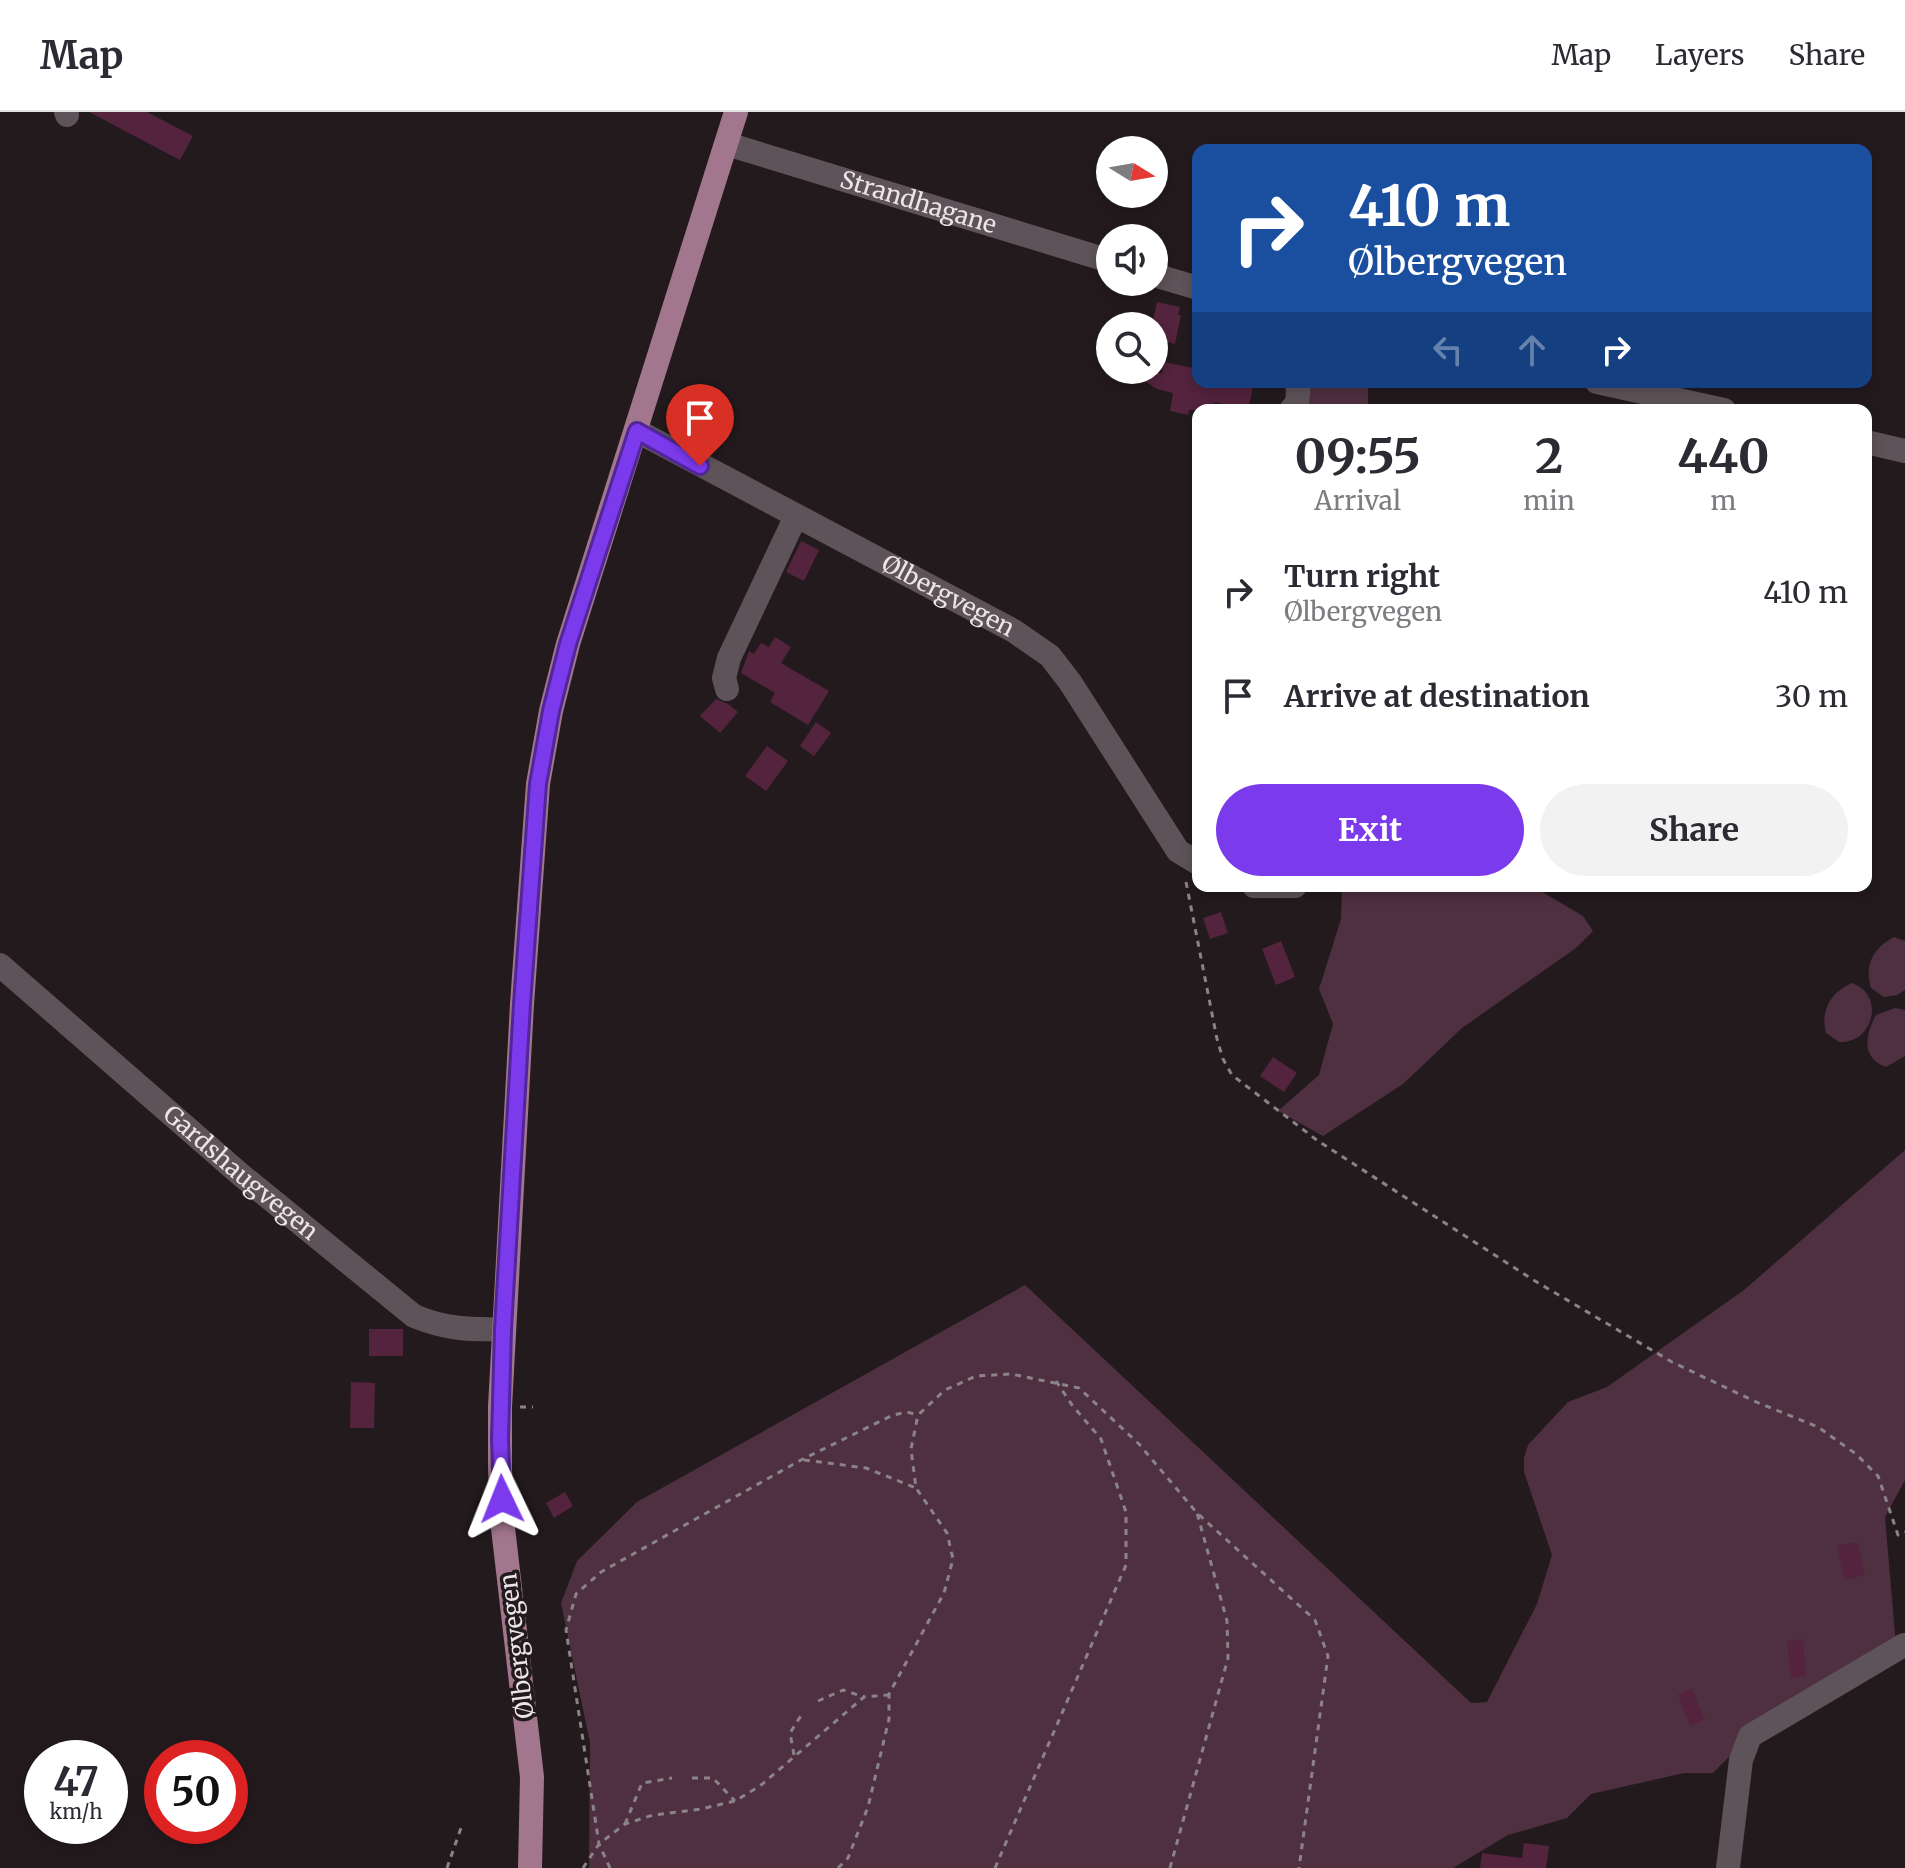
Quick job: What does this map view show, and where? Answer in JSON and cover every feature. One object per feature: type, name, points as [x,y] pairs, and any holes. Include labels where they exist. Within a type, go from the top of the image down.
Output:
[{"type":"main road","name":"Ølbergvegen","points":[[530,1868],[532,1777],[503,1528],[500,1471],[503,1329],[526,929],[538,784],[551,711],[568,644],[736,112]]},
{"type":"street","name":"Strandhagane","points":[[727,144],[1096,257]]},
{"type":"street","points":[[1168,279],[1192,286]]},
{"type":"street","points":[[1624,388],[1697,404]]},
{"type":"street","name":"Ølbergvegen","points":[[637,431],[1014,631],[1050,656],[1188,857]]},
{"type":"street","points":[[1872,443],[1905,451]]},
{"type":"street","points":[[727,689],[724,678],[729,658],[796,516]]},
{"type":"street","name":"Gardshaugvegen","points":[[0,965],[241,1175],[414,1316],[434,1325],[461,1331],[503,1329]]},
{"type":"street","points":[[1728,1868],[1741,1760],[1750,1736],[1904,1645]]},
{"type":"path","points":[[1188,857],[1192,882]]},
{"type":"path","points":[[1194,892],[1217,1039],[1232,1075],[1318,1141],[1535,1281],[1672,1362],[1818,1427],[1856,1454],[1878,1476],[1898,1535],[1905,1532]]},
{"type":"path","points":[[838,1868],[848,1858],[868,1807],[889,1719],[889,1694],[944,1593],[953,1559],[947,1533],[916,1488],[911,1449],[918,1415],[945,1390],[976,1376],[1011,1374],[1079,1388],[1139,1444],[1197,1513],[1315,1620],[1328,1656],[1299,1868]]},
{"type":"path","points":[[995,1868],[1126,1565],[1126,1512],[1101,1439],[1056,1381]]},
{"type":"path","points":[[610,1868],[599,1844],[566,1630],[576,1594],[601,1572],[801,1460],[893,1415],[907,1412],[918,1415]]},
{"type":"path","points":[[801,1460],[866,1468],[916,1488]]},
{"type":"path","points":[[1170,1868],[1228,1658],[1227,1621],[1197,1513]]},
{"type":"path","points":[[818,1701],[843,1690],[864,1697],[889,1694]]},
{"type":"path","points":[[583,1868],[599,1844],[625,1824],[653,1815],[735,1801],[760,1786],[864,1697]]},
{"type":"path","points":[[794,1757],[790,1733],[802,1714]]},
{"type":"path","points":[[625,1824],[642,1783],[672,1778]]},
{"type":"path","points":[[692,1778],[713,1778],[735,1801]]},
{"type":"path","points":[[447,1868],[461,1828]]},
{"type":"shaded area","points":[[1285,388],[1368,388],[1368,404],[1287,404]]},
{"type":"shaded area","points":[[1342,892],[1542,892],[1583,916],[1593,931],[1576,948],[1462,1028],[1403,1084],[1323,1136],[1278,1111],[1319,1075],[1333,1024],[1319,989],[1341,919]]},
{"type":"shaded area","points":[[1894,937],[1905,941],[1905,990],[1884,997],[1871,988],[1870,965],[1881,946]]},
{"type":"shaded area","points":[[1852,983],[1863,989],[1869,998],[1871,1018],[1860,1035],[1851,1041],[1839,1042],[1826,1033],[1826,1009],[1838,991]]},
{"type":"shaded area","points":[[1895,1008],[1905,1010],[1905,1056],[1886,1067],[1872,1058],[1869,1052],[1869,1030],[1876,1015]]},
{"type":"shaded area","points":[[1905,1150],[1905,1480],[1885,1517],[1897,1657],[1774,1711],[1713,1773],[1684,1773],[1591,1794],[1567,1818],[1508,1835],[1453,1868],[589,1868],[590,1743],[561,1603],[577,1561],[637,1502],[1025,1285],[1471,1703],[1487,1702],[1537,1604],[1552,1555],[1524,1472],[1528,1445],[1568,1402],[1607,1387],[1744,1290]]},
{"type":"building","points":[[89,112],[147,112],[193,136],[180,160]]},
{"type":"building","points":[[1157,302],[1180,307],[1175,344],[1168,342],[1168,312],[1155,312]]},
{"type":"building","points":[[1168,363],[1192,368],[1192,388],[1253,388],[1249,404],[1192,404],[1188,415],[1170,411],[1173,393],[1150,384],[1168,384]]},
{"type":"building","points":[[801,541],[819,550],[804,581],[786,572]]},
{"type":"building","points":[[775,637],[791,647],[781,663],[829,691],[808,725],[770,702],[775,693],[741,673],[749,651],[754,654],[761,643],[769,647]]},
{"type":"building","points":[[716,699],[738,712],[720,733],[700,716]]},
{"type":"building","points":[[816,722],[831,733],[814,756],[800,746]]},
{"type":"building","points":[[767,746],[788,761],[766,791],[745,776]]},
{"type":"building","points":[[1221,912],[1228,933],[1210,939],[1203,918]]},
{"type":"building","points":[[1281,941],[1295,977],[1276,985],[1262,949]]},
{"type":"building","points":[[1273,1057],[1297,1073],[1284,1092],[1260,1076]]},
{"type":"building","points":[[369,1329],[403,1329],[403,1356],[369,1356]]},
{"type":"building","points":[[351,1382],[375,1383],[374,1428],[350,1428]]},
{"type":"building","points":[[565,1492],[573,1506],[554,1518],[546,1503]]},
{"type":"building","points":[[1857,1542],[1865,1575],[1845,1580],[1837,1546]]},
{"type":"building","points":[[1803,1639],[1806,1676],[1791,1678],[1787,1641]]},
{"type":"building","points":[[1692,1689],[1705,1720],[1690,1726],[1678,1694]]},
{"type":"building","points":[[1524,1843],[1549,1846],[1546,1868],[1480,1868],[1482,1853],[1522,1858]]},
{"type":"route","points":[[502,1499],[503,1329],[529,884],[538,784],[551,711],[568,644],[637,431],[700,466]]}]
